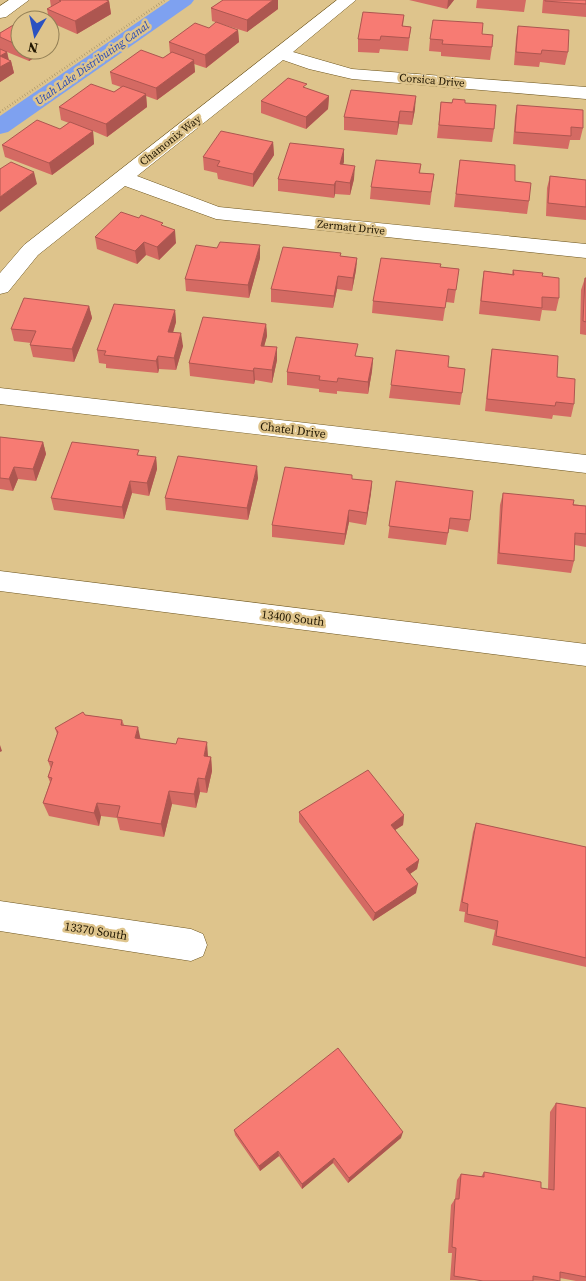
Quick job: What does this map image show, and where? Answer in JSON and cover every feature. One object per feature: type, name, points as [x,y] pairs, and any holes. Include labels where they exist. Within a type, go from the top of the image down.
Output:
[{"type":"street","points":[[0,13],[21,0]]},
{"type":"street","name":"Chamonix Way","points":[[0,288],[30,250],[348,0]]},
{"type":"street","name":"Corsica Drive","points":[[280,53],[315,65],[352,74],[586,93]]},
{"type":"street","name":"Zermatt Drive","points":[[122,178],[216,213],[586,251]]},
{"type":"street","name":"Chatel Drive","points":[[0,396],[586,464]]},
{"type":"street","name":"13400 South","points":[[0,581],[586,655]]},
{"type":"street","name":"13370 South","points":[[0,916],[192,946]]},
{"type":"path","points":[[0,112],[164,0]]},
{"type":"building","points":[[59,0],[109,1],[75,21],[60,15],[60,10],[47,9],[61,1]]},
{"type":"building","points":[[223,0],[273,0],[247,20],[211,8]]},
{"type":"building","points":[[586,0],[586,4],[545,1]]},
{"type":"building","points":[[363,12],[404,15],[402,26],[411,27],[409,38],[381,36],[380,40],[358,39]]},
{"type":"building","points":[[433,20],[483,23],[482,34],[493,35],[492,47],[442,44],[443,40],[430,39]]},
{"type":"building","points":[[216,22],[238,30],[205,55],[169,42],[195,23],[209,28]]},
{"type":"building","points":[[518,26],[569,30],[568,52],[542,50],[541,54],[516,52]]},
{"type":"building","points":[[10,27],[10,42],[0,37],[0,33]]},
{"type":"building","points":[[0,49],[7,52],[0,56]]},
{"type":"building","points":[[141,50],[163,58],[172,52],[194,60],[156,88],[110,72]]},
{"type":"building","points":[[0,56],[11,61],[0,67]]},
{"type":"building","points":[[288,78],[307,84],[303,87],[329,96],[306,117],[261,101]]},
{"type":"building","points":[[91,84],[114,92],[123,86],[146,94],[106,124],[59,107]]},
{"type":"building","points":[[351,90],[416,96],[413,112],[400,111],[398,122],[344,117]]},
{"type":"building","points":[[453,99],[465,100],[465,103],[496,105],[494,129],[439,125],[441,102],[452,103]]},
{"type":"building","points":[[517,105],[583,110],[583,128],[571,127],[571,136],[515,132]]},
{"type":"building","points":[[37,120],[60,129],[70,122],[93,131],[49,163],[2,145]]},
{"type":"building","points":[[221,131],[273,142],[253,174],[217,166],[220,161],[203,157]]},
{"type":"building","points":[[290,143],[344,149],[340,164],[355,166],[350,183],[336,181],[334,185],[278,179]]},
{"type":"building","points":[[376,160],[421,164],[419,173],[434,174],[431,192],[371,187]]},
{"type":"building","points":[[460,160],[515,165],[515,181],[531,183],[529,201],[456,194]]},
{"type":"building","points":[[11,162],[34,172],[0,197],[0,169]]},
{"type":"building","points":[[550,176],[586,180],[586,207],[548,203]]},
{"type":"building","points":[[121,212],[139,218],[141,215],[163,223],[161,225],[175,230],[157,247],[144,242],[135,251],[95,237]]},
{"type":"building","points":[[220,242],[260,245],[248,285],[185,279],[196,245],[217,248]]},
{"type":"building","points":[[283,247],[341,253],[340,256],[357,258],[353,278],[338,276],[334,296],[271,289]]},
{"type":"building","points":[[381,258],[441,264],[440,267],[459,269],[456,290],[448,289],[445,308],[373,301]]},
{"type":"building","points":[[513,270],[543,273],[542,276],[559,278],[559,298],[542,297],[542,308],[481,301],[484,271],[514,275]]},
{"type":"building","points":[[586,278],[586,322],[583,321]]},
{"type":"building","points":[[24,298],[89,306],[72,349],[30,345],[36,331],[11,329]]},
{"type":"building","points":[[114,304],[175,310],[168,332],[181,333],[174,358],[158,356],[156,361],[104,355],[106,351],[97,350]]},
{"type":"building","points":[[203,317],[266,324],[261,346],[277,347],[272,370],[254,368],[253,371],[189,363]]},
{"type":"building","points":[[296,337],[358,344],[355,356],[373,358],[368,382],[338,378],[337,382],[319,380],[320,376],[287,372]]},
{"type":"building","points":[[492,349],[558,356],[557,377],[575,379],[574,404],[556,402],[555,406],[487,399]]},
{"type":"building","points":[[396,350],[449,356],[448,367],[465,369],[462,393],[391,385]]},
{"type":"building","points":[[0,437],[43,442],[33,469],[14,467],[9,479],[0,478]]},
{"type":"building","points":[[72,442],[139,450],[137,455],[156,457],[147,483],[130,481],[122,507],[51,498]]},
{"type":"building","points":[[178,456],[257,466],[247,508],[165,498]]},
{"type":"building","points":[[285,467],[352,475],[352,479],[372,481],[367,513],[349,510],[345,534],[272,525]]},
{"type":"building","points":[[396,481],[473,491],[470,520],[450,518],[448,533],[389,526]]},
{"type":"building","points":[[503,493],[574,500],[573,505],[586,506],[586,534],[575,533],[574,561],[499,553]]},
{"type":"building","points":[[83,712],[85,715],[122,720],[121,725],[138,727],[135,738],[176,744],[178,738],[207,742],[204,756],[211,757],[205,779],[198,778],[194,794],[169,791],[161,824],[117,817],[120,806],[97,803],[94,813],[43,803],[52,778],[48,777],[53,762],[48,761],[58,732],[55,728]]},
{"type":"building","points":[[368,770],[404,815],[391,825],[419,860],[406,869],[418,884],[375,913],[299,812]]},
{"type":"building","points":[[476,823],[586,847],[586,958],[496,936],[498,921],[467,914],[468,904],[462,902]]},
{"type":"building","points":[[338,1048],[403,1132],[349,1178],[334,1158],[302,1184],[278,1151],[259,1166],[234,1130]]},
{"type":"building","points":[[556,1103],[586,1108],[586,1277],[560,1272],[560,1281],[533,1276],[533,1281],[483,1281],[454,1276],[456,1248],[452,1247],[455,1199],[459,1199],[461,1174],[484,1177],[484,1172],[541,1182],[541,1188],[554,1190]]},
{"type":"waterway","name":"Utah Lake Distributing Canal","points":[[0,127],[184,0]]}]
